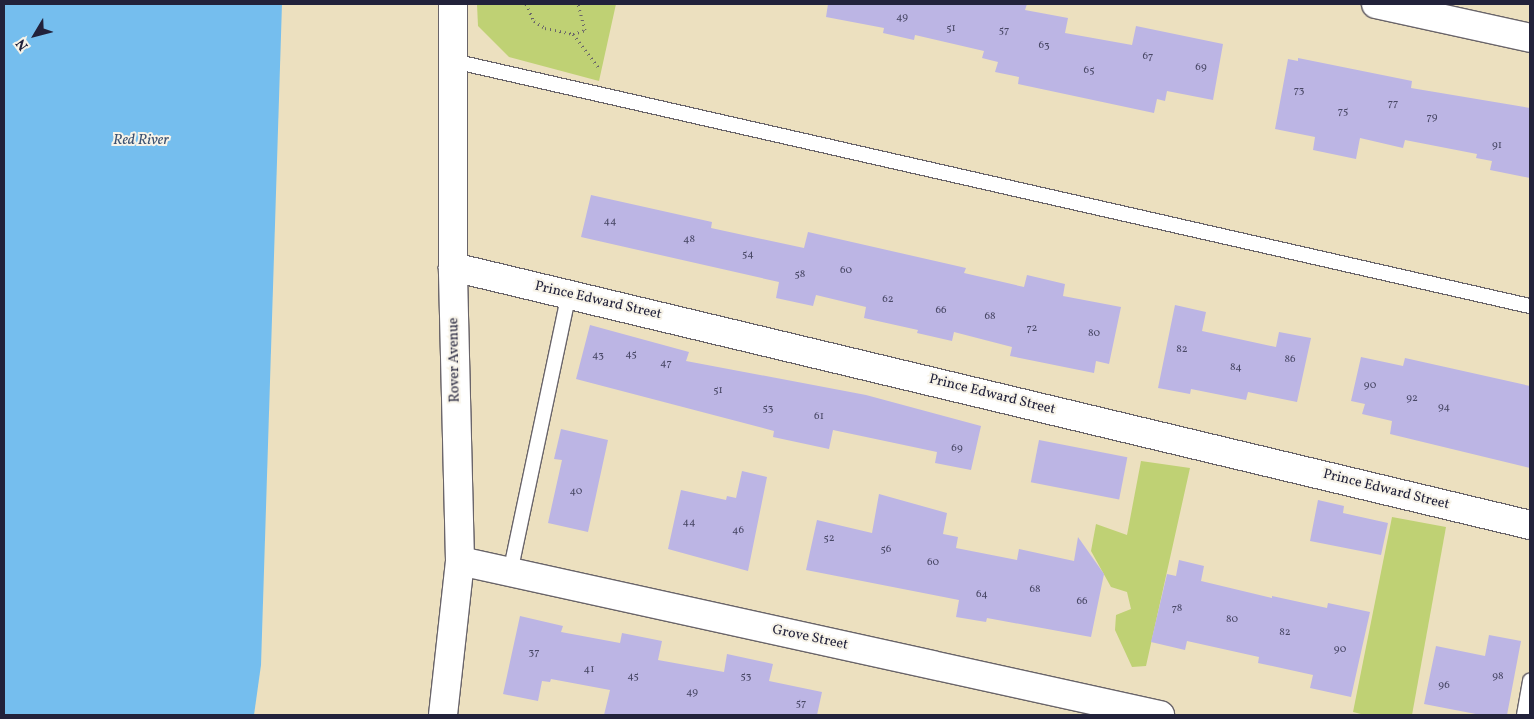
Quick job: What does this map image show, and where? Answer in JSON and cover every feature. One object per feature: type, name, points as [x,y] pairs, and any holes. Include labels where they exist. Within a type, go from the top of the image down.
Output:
[{"type":"street","name":"Rover Avenue","points":[[443,715],[460,561],[453,268],[453,4]]},
{"type":"street","points":[[1376,4],[1530,38]]},
{"type":"street","name":"Prince Edward Street","points":[[453,268],[569,293],[1530,525]]},
{"type":"street","name":"Grove Street","points":[[460,561],[1160,715]]},
{"type":"lane","points":[[453,61],[1530,306]]},
{"type":"lane","points":[[510,573],[569,293]]},
{"type":"lane","points":[[1524,715],[1530,681]]},
{"type":"path","points":[[526,4],[534,21],[545,28],[573,34],[586,30],[578,4]]},
{"type":"path","points":[[573,34],[599,67],[613,98]]},
{"type":"green space","points":[[477,4],[616,4],[599,81],[509,57],[478,26]]},
{"type":"green space","points":[[1141,461],[1190,468],[1146,666],[1132,667],[1115,630],[1116,615],[1131,609],[1127,592],[1111,587],[1091,551],[1096,524],[1127,535]]},
{"type":"green space","points":[[1392,517],[1446,527],[1412,715],[1365,715],[1353,712]]},
{"type":"water","name":"Red River","points":[[4,4],[282,4],[261,665],[254,715],[4,715]]},
{"type":"building","points":[[828,4],[1027,4],[1025,10],[1068,18],[1065,33],[1132,45],[1136,26],[1223,44],[1213,100],[1167,91],[1165,101],[1157,99],[1154,113],[1018,84],[1019,77],[995,72],[998,62],[982,58],[984,51],[915,35],[914,40],[883,33],[884,28],[826,17]]},
{"type":"building","points":[[1298,58],[1412,81],[1411,88],[1530,108],[1530,178],[1490,170],[1492,161],[1476,158],[1477,154],[1405,140],[1403,148],[1360,138],[1356,159],[1313,150],[1315,137],[1275,129],[1288,59],[1298,61]]},
{"type":"building","points":[[591,195],[712,222],[711,228],[804,248],[808,232],[966,268],[964,273],[1024,287],[1027,275],[1065,284],[1063,296],[1121,307],[1109,364],[1096,361],[1094,373],[1010,356],[1012,347],[954,332],[952,341],[917,333],[918,330],[864,318],[866,307],[816,295],[813,306],[776,298],[779,282],[581,237]]},
{"type":"building","points":[[1175,305],[1206,312],[1202,331],[1276,347],[1279,332],[1311,338],[1297,402],[1248,392],[1246,400],[1191,389],[1190,394],[1158,388]]},
{"type":"building","points":[[590,325],[689,352],[686,361],[866,395],[981,426],[971,470],[935,463],[937,452],[833,430],[829,449],[773,437],[774,431],[576,379]]},
{"type":"building","points":[[1361,357],[1403,366],[1405,358],[1530,386],[1530,468],[1390,434],[1392,421],[1362,414],[1365,404],[1351,401]]},
{"type":"building","points":[[561,429],[608,440],[588,532],[548,523],[562,460],[554,459]]},
{"type":"building","points":[[1039,440],[1127,457],[1119,499],[1031,482]]},
{"type":"building","points":[[742,471],[767,477],[748,571],[668,549],[681,490],[726,500],[727,496],[736,498]]},
{"type":"building","points":[[879,494],[947,513],[943,534],[958,537],[956,548],[1017,560],[1019,549],[1074,561],[1078,537],[1104,574],[1091,637],[987,618],[986,622],[956,617],[959,600],[806,570],[817,520],[872,533]]},
{"type":"building","points":[[1318,500],[1344,506],[1343,513],[1388,523],[1381,555],[1310,541]]},
{"type":"building","points":[[1179,560],[1204,566],[1201,581],[1272,598],[1272,596],[1327,608],[1328,603],[1370,612],[1351,697],[1310,688],[1313,675],[1258,663],[1259,657],[1187,641],[1185,650],[1151,642],[1167,574],[1176,576]]},
{"type":"building","points":[[520,616],[563,626],[561,632],[620,643],[622,633],[662,641],[658,660],[724,672],[727,654],[773,664],[769,681],[822,692],[817,715],[604,715],[610,690],[551,679],[550,682],[542,681],[538,701],[503,694]]},
{"type":"building","points":[[1489,635],[1521,641],[1507,715],[1481,715],[1424,704],[1436,646],[1485,656]]}]
